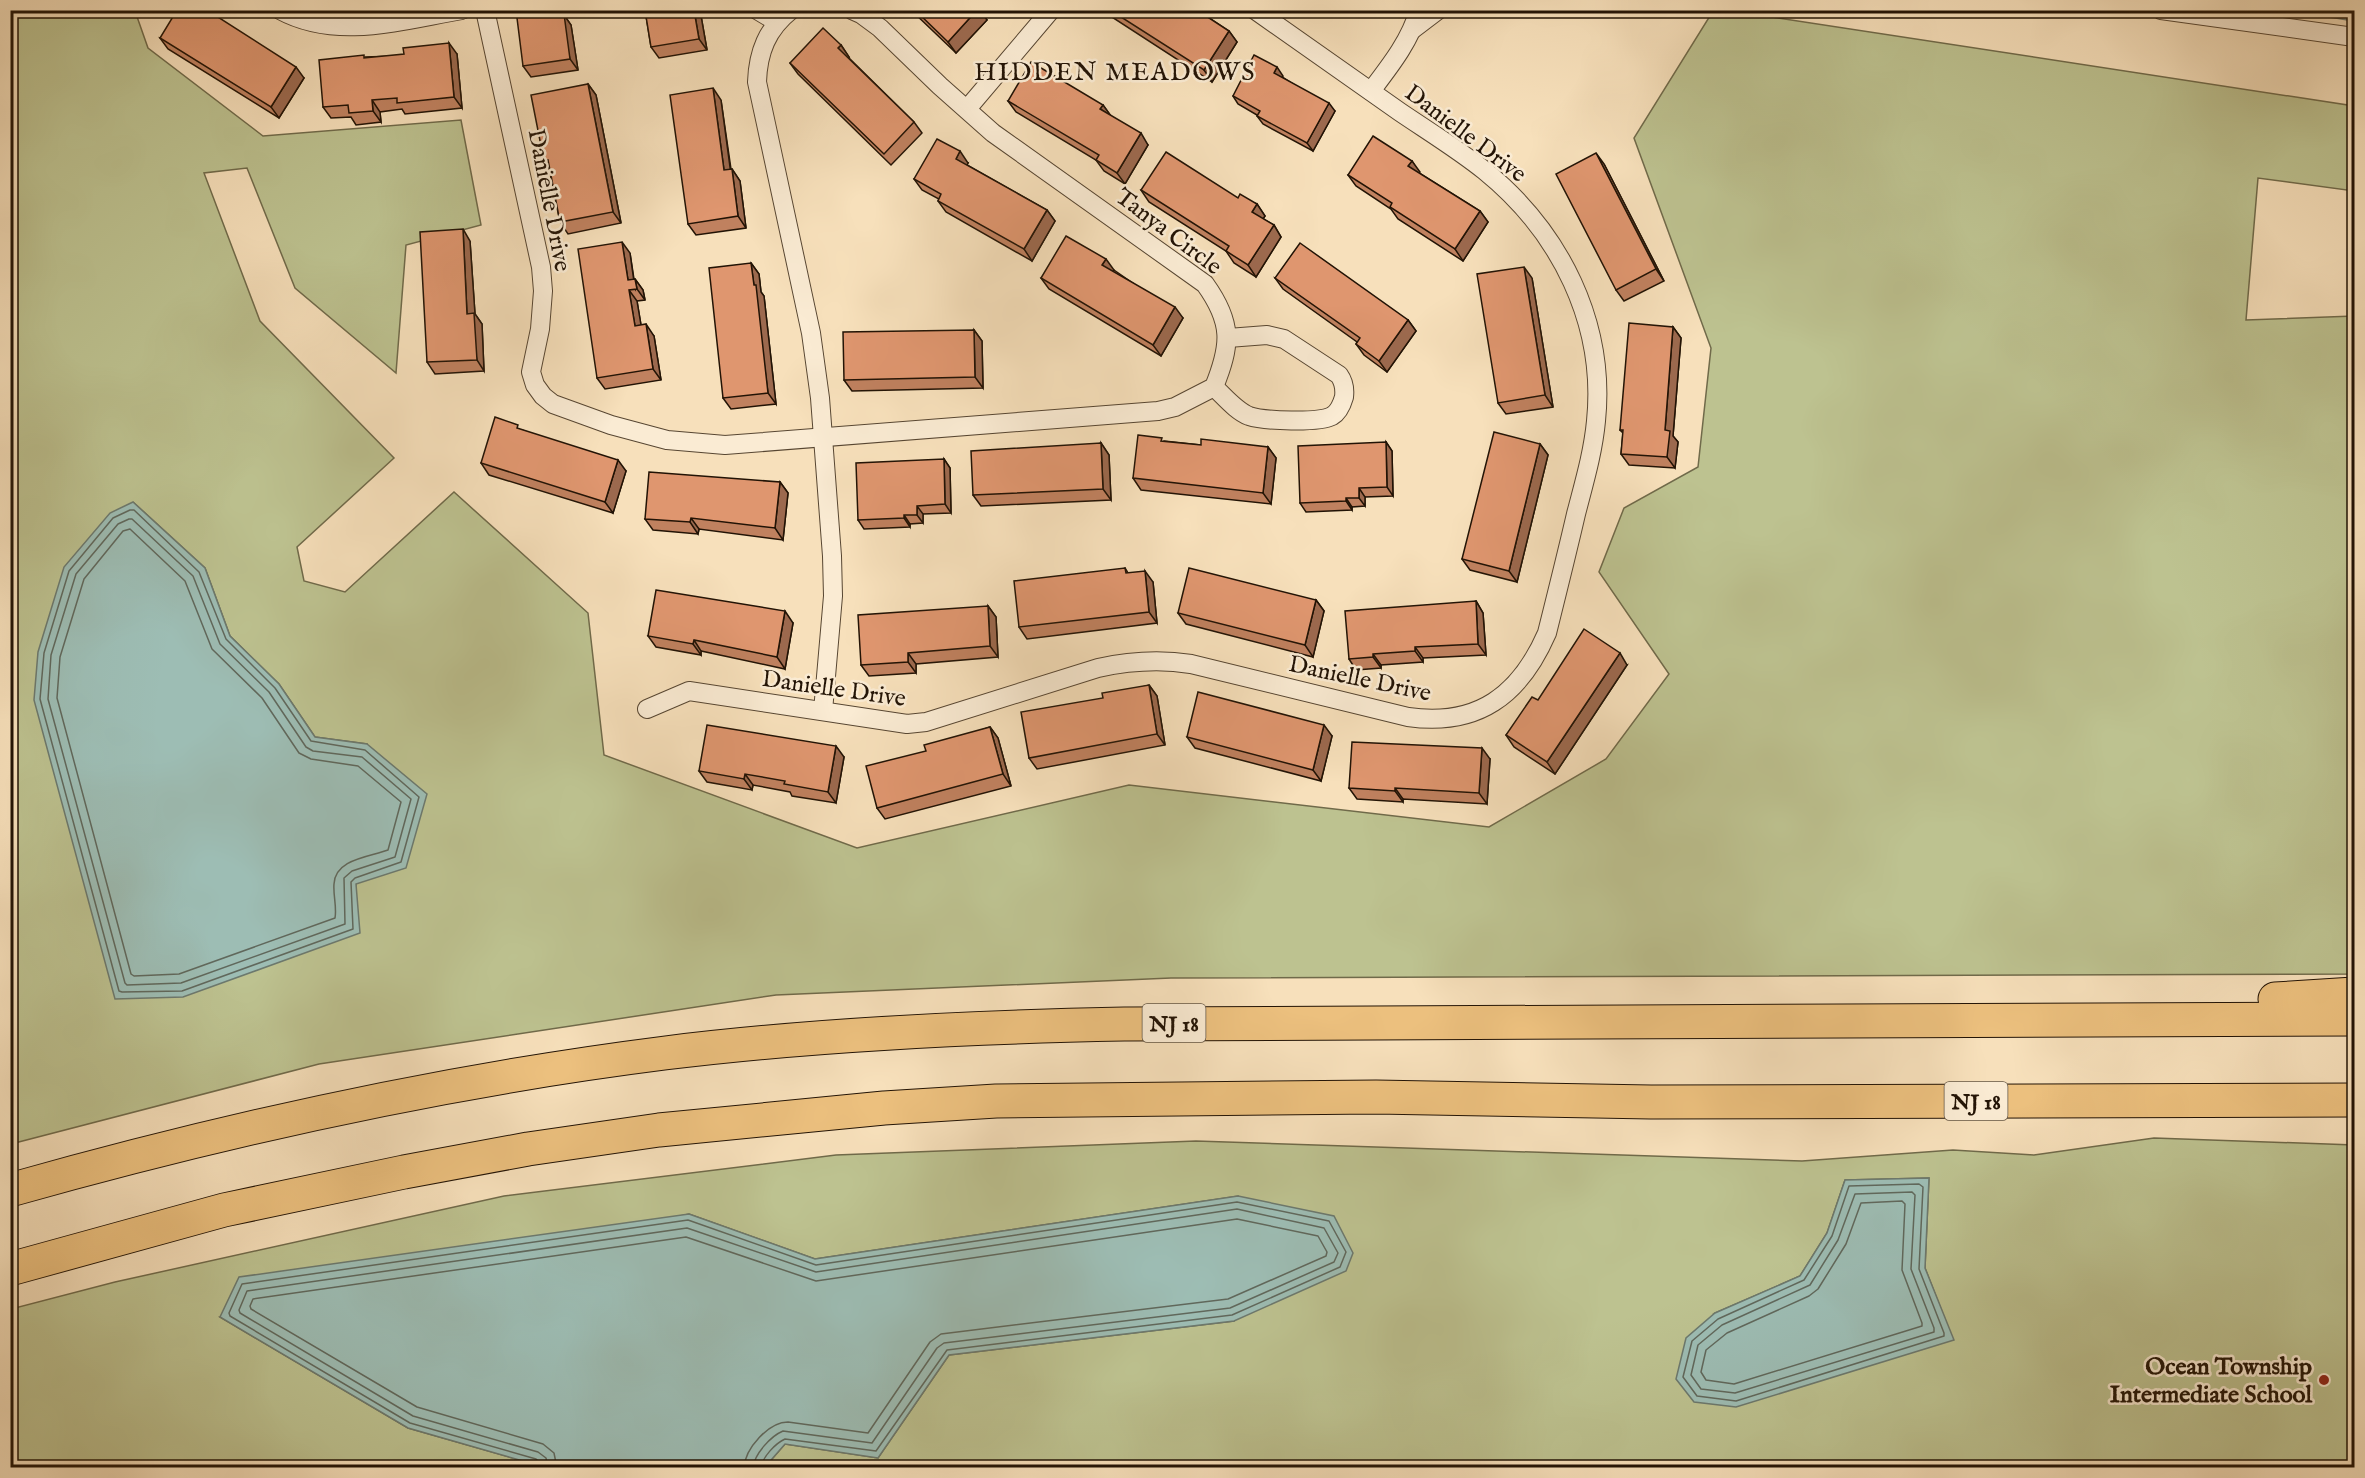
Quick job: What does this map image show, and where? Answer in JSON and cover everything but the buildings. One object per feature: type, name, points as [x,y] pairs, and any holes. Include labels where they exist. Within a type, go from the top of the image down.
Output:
[{"type":"highway","points":[[1961,1019],[2355,994]]},
{"type":"highway","name":"NJ 18","points":[[10,1190],[214,1135],[319,1111],[548,1070],[770,1041],[989,1027],[1124,1023],[2355,1019]]},
{"type":"highway","name":"NJ 18","points":[[10,1269],[224,1210],[528,1149],[659,1130],[884,1108],[996,1101],[1376,1097],[1652,1102],[2355,1100]]},
{"type":"highway","points":[[2301,1101],[2355,1109]]},
{"type":"street","points":[[280,10],[312,24],[356,27],[462,10]]},
{"type":"street","name":"Danielle Drive","points":[[485,10],[541,267],[543,291],[540,329],[531,372],[535,385],[543,396],[553,404],[610,425],[667,440],[725,445],[823,437]]},
{"type":"street","points":[[757,10],[784,16],[767,36],[760,52],[757,82],[811,333],[823,437],[833,596],[823,711]]},
{"type":"street","name":"Tanya Circle","points":[[852,10],[880,28],[939,86],[993,133],[1205,284],[1220,308],[1228,338],[1224,361],[1214,387]]},
{"type":"street","points":[[967,109],[1051,10]]},
{"type":"street","name":"Danielle Drive","points":[[647,709],[689,691],[907,724],[927,722],[1098,668],[1147,660],[1191,664],[1424,719],[1449,718],[1475,711],[1499,699],[1520,681],[1537,657],[1547,633],[1592,453],[1597,385],[1588,326],[1577,290],[1564,262],[1546,234],[1527,210],[1485,171],[1255,10]]},
{"type":"street","points":[[1371,92],[1397,57],[1413,29],[1419,10]]},
{"type":"street","points":[[1413,29],[1438,10]]},
{"type":"street","points":[[2161,10],[2355,37]]},
{"type":"street","points":[[823,437],[1158,411],[1175,407],[1214,387],[1247,415],[1263,419],[1320,419],[1331,417],[1339,410],[1345,390],[1339,375],[1284,339],[1267,335],[1228,338]]},
{"type":"green space","points":[[11,11],[135,11],[148,48],[263,136],[461,120],[481,225],[406,245],[396,373],[295,288],[247,168],[204,173],[260,321],[394,458],[297,547],[304,581],[345,592],[454,492],[588,613],[604,755],[857,848],[1129,785],[1489,827],[1606,759],[1669,674],[1599,572],[1624,508],[1698,467],[1711,348],[1634,138],[1713,11],[1733,11],[2354,106],[2354,191],[2258,178],[2246,320],[2354,316],[2354,974],[1171,978],[776,995],[319,1064],[11,1144]],"holes":[[[133,502],[205,568],[230,636],[279,684],[315,737],[367,744],[356,884]]]},
{"type":"green space","points":[[2154,1138],[2354,1145],[2354,1467],[765,1467],[785,1444],[878,1458],[949,1355],[1234,1321],[1238,1196],[815,1259],[689,1214],[220,1317],[408,1428],[544,1467],[11,1468],[11,1309],[115,1282],[504,1196],[836,1155],[1196,1141],[1802,1161],[1953,1150],[2034,1155]],"holes":[[[1929,1178],[1925,1268],[1953,1340],[1715,1313],[1800,1276],[1827,1233],[1845,1180]]]},
{"type":"water","points":[[2294,11],[2354,11],[2354,21]]},
{"type":"water","points":[[133,502],[205,568],[230,636],[279,684],[315,737],[367,744],[427,794],[406,868],[356,884],[360,933],[183,997],[115,999],[34,700],[38,652],[64,567],[110,513]]},
{"type":"water","points":[[1929,1178],[1925,1268],[1954,1340],[1736,1407],[1694,1402],[1676,1379],[1686,1338],[1715,1313],[1800,1276],[1827,1233],[1845,1180]]},
{"type":"water","points":[[1238,1196],[1334,1216],[1353,1253],[1346,1271],[1234,1321],[949,1355],[878,1458],[785,1444],[765,1467],[544,1467],[408,1428],[220,1317],[239,1277],[689,1214],[815,1259]]},
{"type":"place","name":"Ocean Township Intermediate School","points":[[2324,1380]]},
{"type":"district","name":"HIDDEN MEADOWS","points":[[1115,71]]}]
